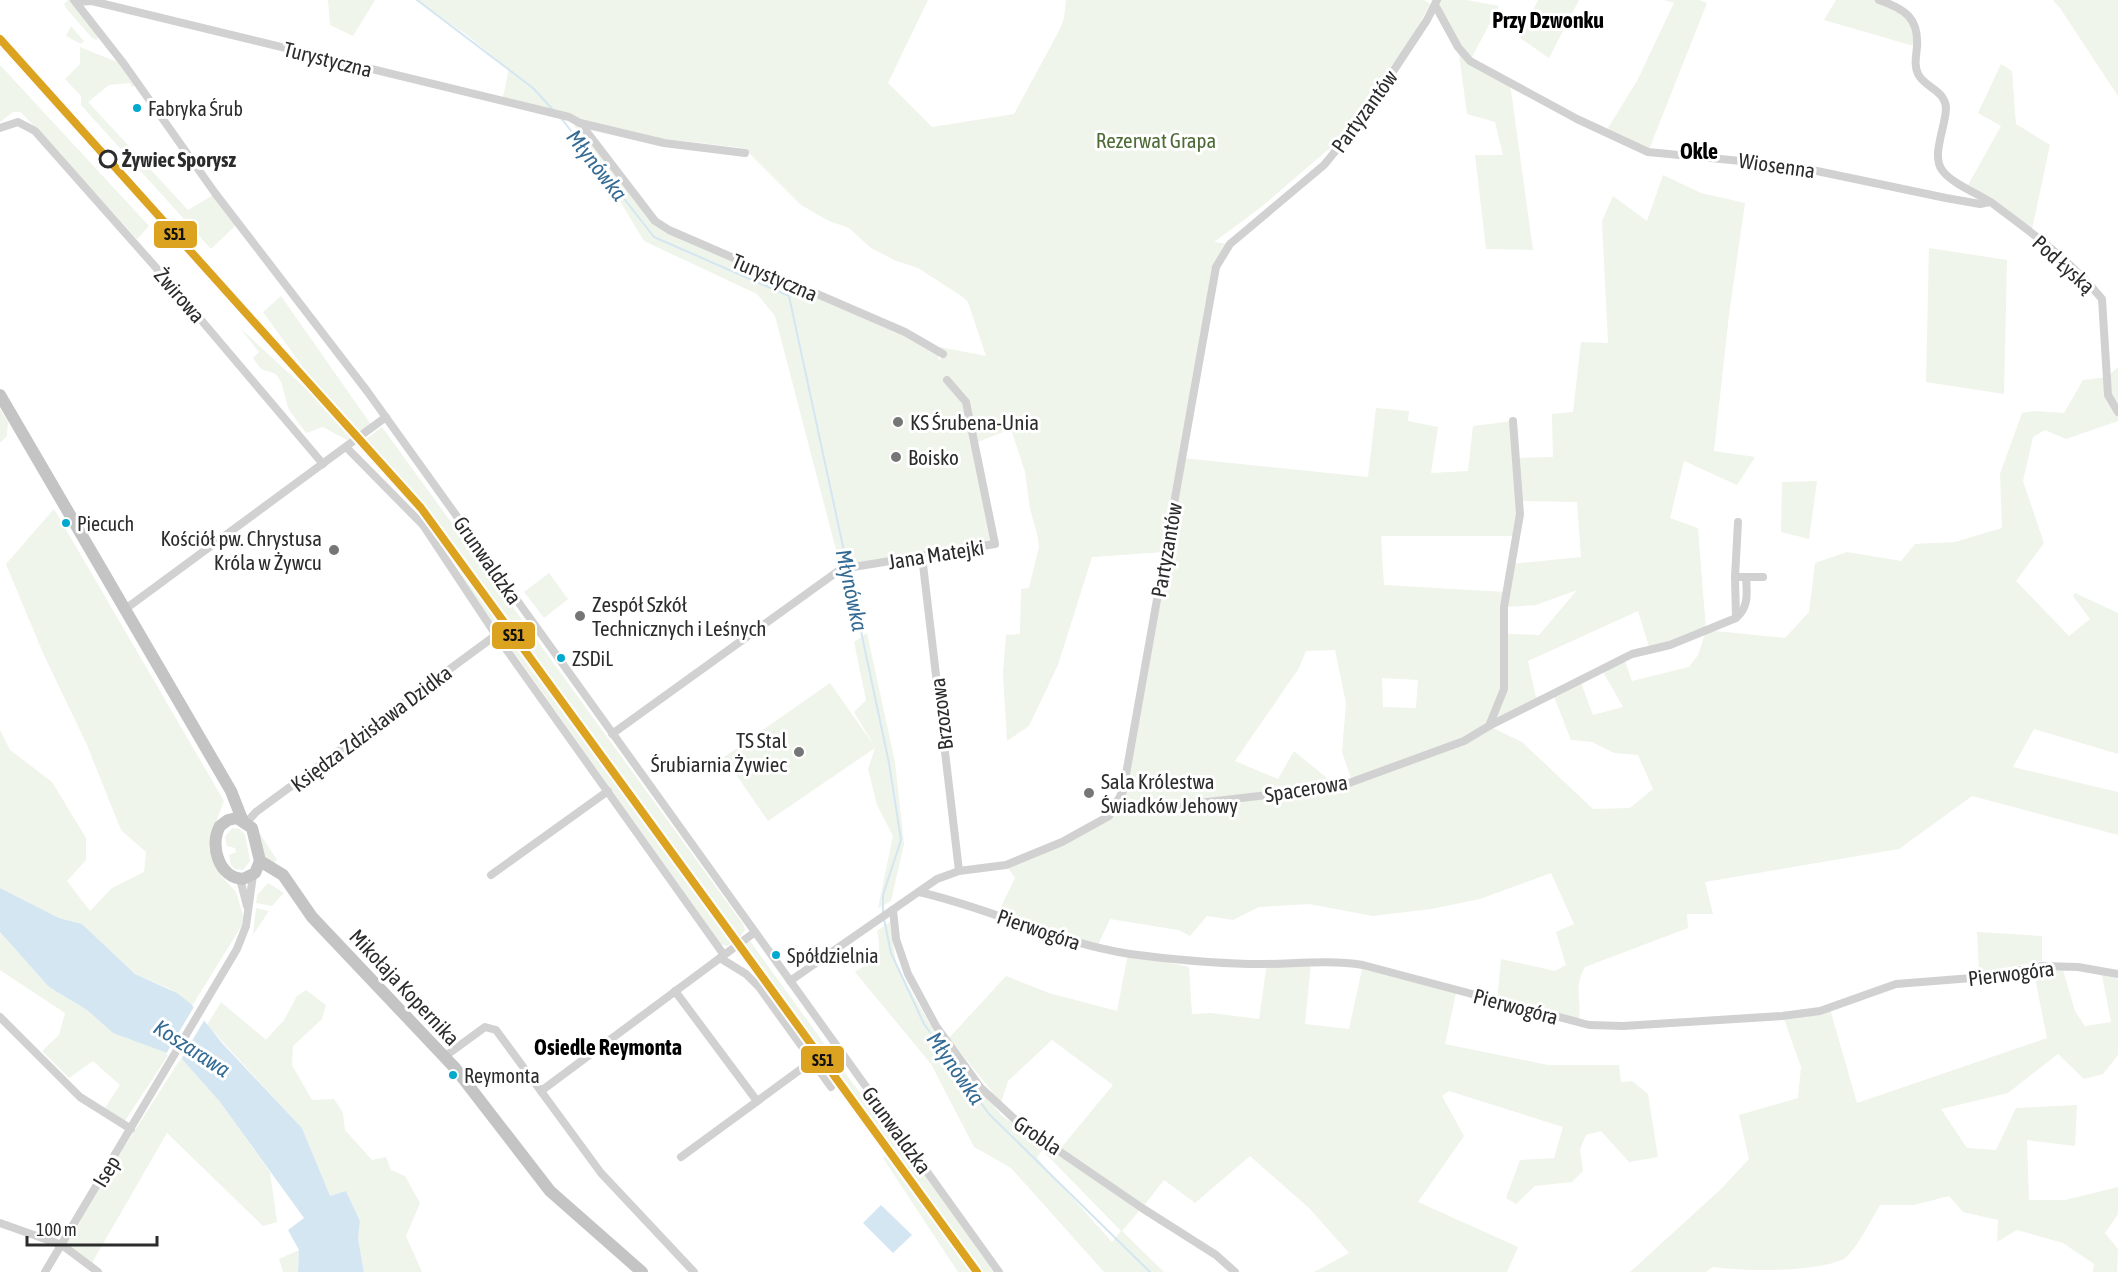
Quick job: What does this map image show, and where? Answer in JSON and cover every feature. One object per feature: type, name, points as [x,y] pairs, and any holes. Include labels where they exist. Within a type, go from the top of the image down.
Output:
[{"type":"main road","points":[[0,395],[231,791],[244,821],[254,831],[256,869],[240,879],[227,874],[220,864],[216,836],[220,826],[228,820],[244,821]]},
{"type":"main road","points":[[224,782],[228,820]]},
{"type":"main road","name":"Mikołaja Kopernika","points":[[256,869],[283,875],[312,917],[444,1057],[550,1191],[642,1272]]},
{"type":"street","name":"Pod Łyską","points":[[1879,0],[1897,6],[1913,18],[1916,30],[1916,70],[1920,78],[1944,98],[1946,109],[1938,164],[1944,173],[1990,202],[2059,254],[2102,299],[2108,395],[2118,412]]},
{"type":"street","name":"Turystyczna","points":[[75,1],[92,1],[569,117],[580,123],[664,143],[746,153]]},
{"type":"street","name":"Grunwaldzka","points":[[75,1],[124,64],[215,193],[386,417],[999,1272]]},
{"type":"street","name":"Wiosenna","points":[[1436,3],[1458,47],[1470,61],[1577,119],[1648,152],[1793,166],[1946,198],[1980,204],[1990,202]]},
{"type":"street","name":"Partyzantów","points":[[790,981],[937,879],[960,871],[1006,864],[1062,842],[1109,816],[1123,791],[1216,267],[1230,244],[1324,165],[1361,120],[1436,3]]},
{"type":"street","name":"Żwirowa","points":[[0,128],[18,122],[35,131],[174,288],[323,464]]},
{"type":"street","name":"Turystyczna","points":[[580,123],[655,221],[669,230],[904,332],[943,354]]},
{"type":"street","name":"Jana Matejki","points":[[612,734],[841,569],[995,544],[966,402],[947,380]]},
{"type":"street","points":[[124,610],[386,417]]},
{"type":"street","points":[[1489,726],[1504,689],[1504,607],[1520,514],[1513,421]]},
{"type":"street","points":[[346,447],[423,525],[496,634],[722,956],[759,987],[831,1087]]},
{"type":"street","points":[[1736,618],[1735,578],[1738,522]]},
{"type":"street","name":"Brzozowa","points":[[922,556],[960,871]]},
{"type":"street","points":[[1736,618],[1744,611],[1746,577]]},
{"type":"street","points":[[1735,578],[1763,577]]},
{"type":"street","name":"Spacerowa","points":[[1113,809],[1129,811],[1338,787],[1464,741],[1489,726],[1632,654],[1670,645],[1736,618]]},
{"type":"street","name":"Księdza Zdzisława Dzidka","points":[[244,821],[496,634]]},
{"type":"street","points":[[491,875],[608,791]]},
{"type":"street","points":[[247,906],[256,869]]},
{"type":"street","points":[[240,879],[247,906]]},
{"type":"street","name":"Pierwogóra","points":[[919,892],[960,901],[1085,945],[1188,960],[1249,964],[1345,962],[1589,1025],[1701,1023],[1782,1016],[1820,1011],[1896,984],[1985,977],[2042,966],[2078,967],[2118,974]]},
{"type":"street","name":"Isep","points":[[45,1272],[240,942],[246,922],[247,906]]},
{"type":"street","name":"Grobla","points":[[893,910],[896,939],[908,974],[936,1026],[981,1088],[1021,1125],[1142,1208],[1216,1255],[1234,1272]]},
{"type":"street","points":[[541,1091],[754,932]]},
{"type":"street","points":[[675,991],[757,1101]]},
{"type":"street","points":[[0,1017],[80,1097],[131,1129]]},
{"type":"street","points":[[444,1057],[485,1027],[496,1030],[601,1173],[694,1272]]},
{"type":"street","points":[[681,1157],[812,1061]]},
{"type":"street","points":[[0,1223],[62,1245],[98,1272]]},
{"type":"green space","points":[[71,0],[98,36],[97,40],[92,38],[66,8],[64,4]]},
{"type":"green space","points":[[328,0],[375,0],[353,36],[330,25]]},
{"type":"green space","name":"Rezerwat Grapa","points":[[417,0],[928,0],[888,83],[932,127],[1014,114],[1060,29],[1066,0],[1424,0],[1430,4],[1411,40],[1330,148],[1260,208],[1214,242],[1230,244],[1216,268],[1182,458],[1368,477],[1376,408],[1409,411],[1408,421],[1438,427],[1431,473],[1468,471],[1473,426],[1513,421],[1516,458],[1553,457],[1552,414],[1573,412],[1581,342],[1608,343],[1602,221],[1613,196],[1647,221],[1663,175],[1701,193],[1745,203],[1729,315],[1714,451],[1755,457],[1737,485],[1684,461],[1670,518],[1698,528],[1706,630],[1785,638],[1809,612],[1815,563],[1847,552],[1901,561],[1915,544],[1955,542],[2002,528],[2000,474],[2022,413],[2034,411],[2064,413],[2083,380],[2107,377],[2118,367],[2118,421],[2066,439],[2045,430],[2033,437],[2023,481],[2044,543],[2016,581],[2069,636],[2090,619],[2073,596],[2075,593],[2118,613],[2118,754],[2034,729],[2013,767],[2118,792],[2118,835],[1972,796],[1899,849],[1705,882],[1713,914],[1687,914],[1688,928],[1585,967],[1579,981],[1579,1019],[1497,1001],[1501,959],[1555,971],[1566,965],[1556,932],[1574,924],[1551,873],[1480,899],[1431,909],[1373,916],[1309,904],[1259,907],[1233,920],[1207,916],[1190,936],[1178,930],[1110,919],[1097,947],[997,915],[1015,878],[1006,865],[1109,816],[1123,791],[1165,552],[1092,557],[1058,665],[1029,726],[1007,741],[1003,673],[1006,635],[1020,634],[1021,589],[1029,588],[1039,547],[1030,509],[1025,472],[1011,429],[975,443],[995,544],[841,569],[775,316],[757,294],[644,241],[569,117],[580,123],[655,221],[937,350],[939,361],[943,354],[940,347],[986,356],[968,302],[918,268],[896,261],[871,248],[849,228],[829,221],[801,205],[744,148],[639,136],[599,128],[566,114],[502,101],[509,69],[468,36]],"holes":[[[1519,501],[1577,502],[1581,557],[1511,564],[1506,592],[1384,585],[1381,536],[1515,536]],[[1577,590],[1539,635],[1505,634],[1504,607],[1536,605]],[[1638,611],[1650,650],[1706,631],[1698,655],[1689,667],[1632,681],[1624,658],[1602,670],[1623,707],[1593,715],[1580,680],[1553,694],[1571,740],[1592,742],[1614,753],[1638,755],[1653,789],[1630,808],[1593,809],[1522,742],[1489,726],[1537,702],[1528,661]],[[1335,650],[1346,703],[1342,752],[1352,781],[1338,787],[1294,751],[1278,779],[1235,761],[1299,668],[1306,651]],[[1382,678],[1418,680],[1416,708],[1383,707]]]},
{"type":"green space","points":[[1437,0],[1467,0],[1499,6],[1472,57],[1510,83],[1533,250],[1486,249],[1475,155],[1503,155],[1495,122],[1467,114],[1458,47]]},
{"type":"green space","points":[[1538,0],[1579,0],[1549,58],[1520,38]]},
{"type":"green space","points":[[1664,0],[1699,0],[1707,3],[1648,152],[1623,143],[1608,128],[1637,81],[1674,3]]},
{"type":"green space","points":[[1836,0],[1879,0],[1913,18],[1917,47],[1824,20]]},
{"type":"green space","points":[[2053,0],[2118,0],[2118,96],[2060,8]]},
{"type":"green space","points":[[71,26],[84,41],[81,44],[66,36]]},
{"type":"green space","points":[[80,47],[122,64],[136,84],[132,87],[130,83],[109,85],[88,102],[188,210],[213,195],[237,224],[211,249],[81,105],[81,96],[65,79],[80,64]]},
{"type":"green space","points":[[2001,64],[2012,71],[2016,124],[2050,145],[2031,234],[1967,187],[2001,126],[1978,113]]},
{"type":"green space","points":[[0,65],[149,226],[137,239],[21,112],[13,112],[0,122]]},
{"type":"green space","points":[[1929,248],[2007,260],[2004,394],[1926,382]]},
{"type":"green space","points":[[281,296],[372,426],[360,435],[302,366],[263,312]]},
{"type":"green space","points":[[240,328],[355,434],[347,440],[323,427],[306,433],[289,410],[281,382],[276,374],[261,369],[253,358],[259,352]]},
{"type":"green space","points":[[0,409],[8,422],[7,436],[0,443]]},
{"type":"green space","points":[[382,427],[743,924],[745,930],[738,939],[481,584],[423,507],[366,439]]},
{"type":"green space","points":[[1817,481],[1809,539],[1781,532],[1782,482]]},
{"type":"green space","points":[[54,509],[224,801],[212,832],[217,866],[221,876],[236,892],[243,915],[242,925],[192,1006],[170,989],[135,974],[82,924],[59,918],[0,888],[0,730],[10,750],[52,782],[86,838],[86,860],[67,881],[90,911],[112,888],[144,872],[146,852],[121,830],[87,745],[43,653],[6,564]]},
{"type":"green space","points":[[457,565],[734,943],[727,946],[721,944],[464,582]]},
{"type":"green space","points":[[549,573],[568,599],[544,618],[524,592]]},
{"type":"green space","name":"TS Stal Śrubiarnia Żywiec","points":[[867,633],[895,762],[904,844],[891,901],[878,908],[893,836],[877,805],[868,769],[875,748],[768,821],[724,757],[830,683],[875,747],[854,712],[866,700],[854,642]]},
{"type":"green space","points":[[232,828],[240,829],[245,835],[250,861],[243,870],[235,869],[231,865],[229,855],[236,852],[235,848],[227,846],[225,837]]},
{"type":"green space","points":[[257,829],[277,860],[272,864],[264,855]]},
{"type":"green space","points":[[268,883],[284,893],[272,906],[256,903],[257,895]]},
{"type":"green space","points":[[256,908],[269,911],[253,935]]},
{"type":"green space","points":[[890,922],[896,963],[912,993],[930,1024],[1001,1115],[1141,1209],[1122,1231],[1164,1272],[1104,1272],[1011,1168],[974,1147],[931,1064],[855,972],[876,956],[879,947],[877,931]],"holes":[[[1042,1150],[1121,1231],[1112,1242],[1037,1158]]]},
{"type":"green space","points":[[0,932],[49,987],[87,1010],[113,1033],[170,1052],[125,1121],[105,1108],[120,1085],[93,1061],[69,1078],[42,1051],[59,1035],[65,1013],[0,970]]},
{"type":"green space","points":[[1977,932],[2042,936],[2042,961],[1979,973]]},
{"type":"green space","points":[[750,941],[865,1100],[870,1099],[995,1272],[981,1272],[745,944]]},
{"type":"green space","points":[[1128,953],[1189,967],[1192,1014],[1211,1013],[1259,1019],[1267,963],[1311,963],[1305,1024],[1349,1029],[1363,965],[1456,993],[1445,1044],[1548,1065],[1619,1065],[1621,1082],[1632,1081],[1648,1094],[1658,1157],[1629,1162],[1601,1131],[1586,1135],[1580,1149],[1583,1171],[1572,1182],[1535,1186],[1516,1204],[1506,1198],[1520,1160],[1554,1158],[1563,1127],[1449,1091],[1442,1096],[1464,1136],[1418,1202],[1518,1247],[1507,1272],[1314,1272],[1349,1253],[1309,1208],[1250,1156],[1195,1203],[1164,1180],[1142,1208],[1060,1149],[1113,1085],[1052,1040],[1008,1081],[1001,1103],[949,1038],[1006,976],[1049,993],[1117,1011]]},
{"type":"green space","points":[[2063,970],[2075,1011],[2085,1026],[2111,1022],[2102,975],[2118,979],[2118,1055],[2103,1074],[2084,1079],[2058,1054],[2008,1093],[1941,1109],[1967,1148],[1996,1150],[2016,1108],[2077,1105],[2075,1146],[2027,1140],[2029,1200],[2065,1200],[2118,1187],[2118,1214],[2105,1233],[2118,1249],[2117,1272],[2093,1272],[2094,1264],[2063,1243],[2017,1230],[1997,1242],[1998,1220],[1963,1212],[1949,1196],[1914,1205],[1880,1205],[1849,1254],[1844,1259],[1832,1263],[1781,1270],[1713,1267],[1706,1272],[1630,1272],[1721,1189],[1749,1159],[1739,1115],[1798,1098],[1801,1067],[1784,1019],[1830,1009],[1857,1103],[2047,1038],[2034,973]]},
{"type":"green space","points":[[306,990],[326,1005],[322,1019],[293,1046],[292,1065],[312,1100],[334,1099],[343,1113],[345,1130],[372,1160],[386,1157],[391,1170],[405,1176],[420,1203],[406,1236],[422,1272],[364,1272],[358,1239],[360,1221],[346,1191],[330,1197],[302,1128],[207,1025],[221,1002],[266,1040],[284,1020],[297,996]]},
{"type":"green space","points":[[181,1058],[220,1102],[270,1172],[277,1222],[263,1226],[167,1133],[93,1261],[92,1268],[62,1245]]},
{"type":"green space","points":[[886,1155],[972,1272],[958,1272],[883,1158]]},
{"type":"green space","points":[[299,1250],[298,1272],[283,1272],[279,1259]]},
{"type":"water","name":"Koszarawa","points":[[0,888],[59,918],[82,924],[135,974],[177,993],[191,1004],[222,1043],[302,1128],[330,1196],[346,1191],[360,1221],[358,1239],[364,1272],[298,1272],[299,1250],[288,1230],[304,1218],[220,1102],[181,1058],[113,1033],[87,1010],[49,987],[0,932]]},
{"type":"water","points":[[881,1205],[912,1235],[893,1253],[863,1223]]},
{"type":"pier","points":[[195,1005],[205,1019],[180,1061],[166,1054]]},
{"type":"waterway","name":"Młynówka","points":[[417,0],[533,88],[555,112]]},
{"type":"waterway","name":"Młynówka","points":[[561,118],[654,237],[789,296],[847,565]]},
{"type":"waterway","name":"Młynówka","points":[[848,570],[889,763],[901,840],[883,895],[883,913]]},
{"type":"waterway","name":"Młynówka","points":[[884,919],[891,953],[924,1024],[989,1114],[1150,1272]]},
{"type":"transit line","name":"S51","points":[[0,39],[421,508],[977,1272]]},
{"type":"place","name":"Fabryka Śrub","points":[[137,108]]},
{"type":"place","name":"Żywiec Sporysz","points":[[108,159]]},
{"type":"place","name":"KS Śrubena-Unia","points":[[898,422]]},
{"type":"place","name":"Boisko","points":[[896,457]]},
{"type":"place","name":"Piecuch","points":[[66,523]]},
{"type":"place","name":"Kościół pw. Chrystusa Króla w Żywcu","points":[[334,550]]},
{"type":"place","name":"Zespół Szkół Technicznych i Leśnych","points":[[580,616]]},
{"type":"place","name":"ZSDiL","points":[[561,658]]},
{"type":"place","name":"TS Stal Śrubiarnia Żywiec","points":[[799,752]]},
{"type":"place","name":"Sala Królestwa Świadków Jehowy","points":[[1089,793]]},
{"type":"place","name":"Spółdzielnia","points":[[776,955]]},
{"type":"place","name":"Reymonta","points":[[453,1075]]},
{"type":"district","name":"Przy Dzwonku","points":[[1548,20]]},
{"type":"district","name":"Okle","points":[[1699,151]]},
{"type":"district","name":"Osiedle Reymonta","points":[[608,1047]]}]
